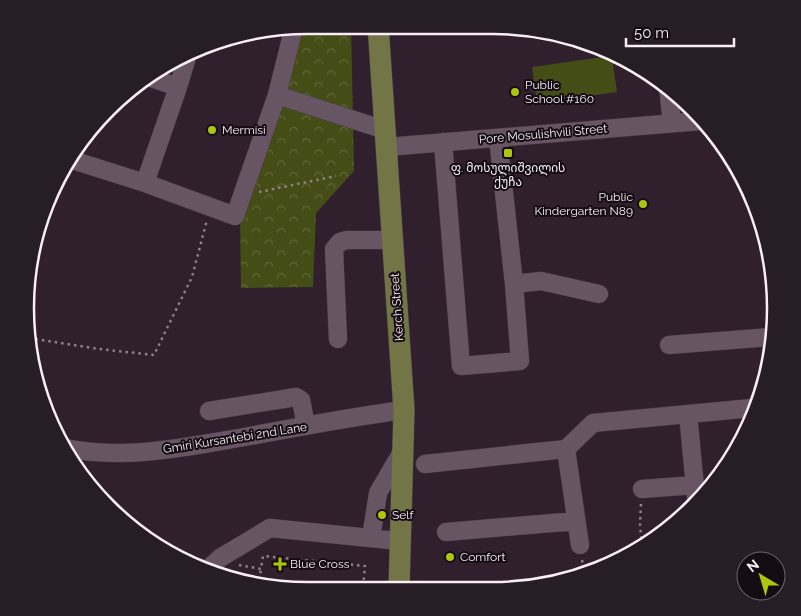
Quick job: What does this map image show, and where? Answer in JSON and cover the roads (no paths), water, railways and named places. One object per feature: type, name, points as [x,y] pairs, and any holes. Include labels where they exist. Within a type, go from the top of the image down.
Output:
[{"type":"main road","name":"Kerch Street","points":[[379,34],[404,410],[400,582]]},
{"type":"street","points":[[76,161],[146,183],[235,216],[277,94],[292,34]]},
{"type":"street","points":[[146,183],[185,63]]},
{"type":"street","points":[[156,80],[178,87]]},
{"type":"street","points":[[277,94],[386,139]]},
{"type":"street","points":[[669,98],[672,123]]},
{"type":"street","name":"Pore Mosulishvili Street","points":[[386,139],[443,142],[694,121]]},
{"type":"street","points":[[443,142],[461,366],[520,362],[514,284],[498,138]]},
{"type":"street","points":[[338,339],[334,248],[340,242],[347,240],[393,240]]},
{"type":"street","points":[[514,284],[541,281],[599,294]]},
{"type":"street","points":[[669,345],[766,337]]},
{"type":"street","points":[[209,411],[296,397],[301,400],[306,426]]},
{"type":"street","points":[[425,464],[566,449],[593,423],[748,408]]},
{"type":"street","name":"Gmiri Kursantebi 2nd Lane","points":[[73,449],[132,453],[190,446],[404,410]]},
{"type":"street","points":[[642,489],[696,491],[688,414]]},
{"type":"street","points":[[566,449],[580,545]]},
{"type":"street","points":[[372,538],[378,493],[403,450]]},
{"type":"street","points":[[446,532],[576,521]]},
{"type":"street","points":[[212,565],[270,528],[400,541]]},
{"type":"place","name":"Public School #160","points":[[515,92]]},
{"type":"place","name":"Mermisi","points":[[212,130]]},
{"type":"place","name":"ფ. მოსულიშვილის ქუჩა","points":[[508,153]]},
{"type":"place","name":"Public Kindergarten N89","points":[[643,204]]},
{"type":"place","name":"Self","points":[[382,515]]},
{"type":"place","name":"Comfort","points":[[450,557]]},
{"type":"place","name":"Blue Cross","points":[[280,564]]}]
